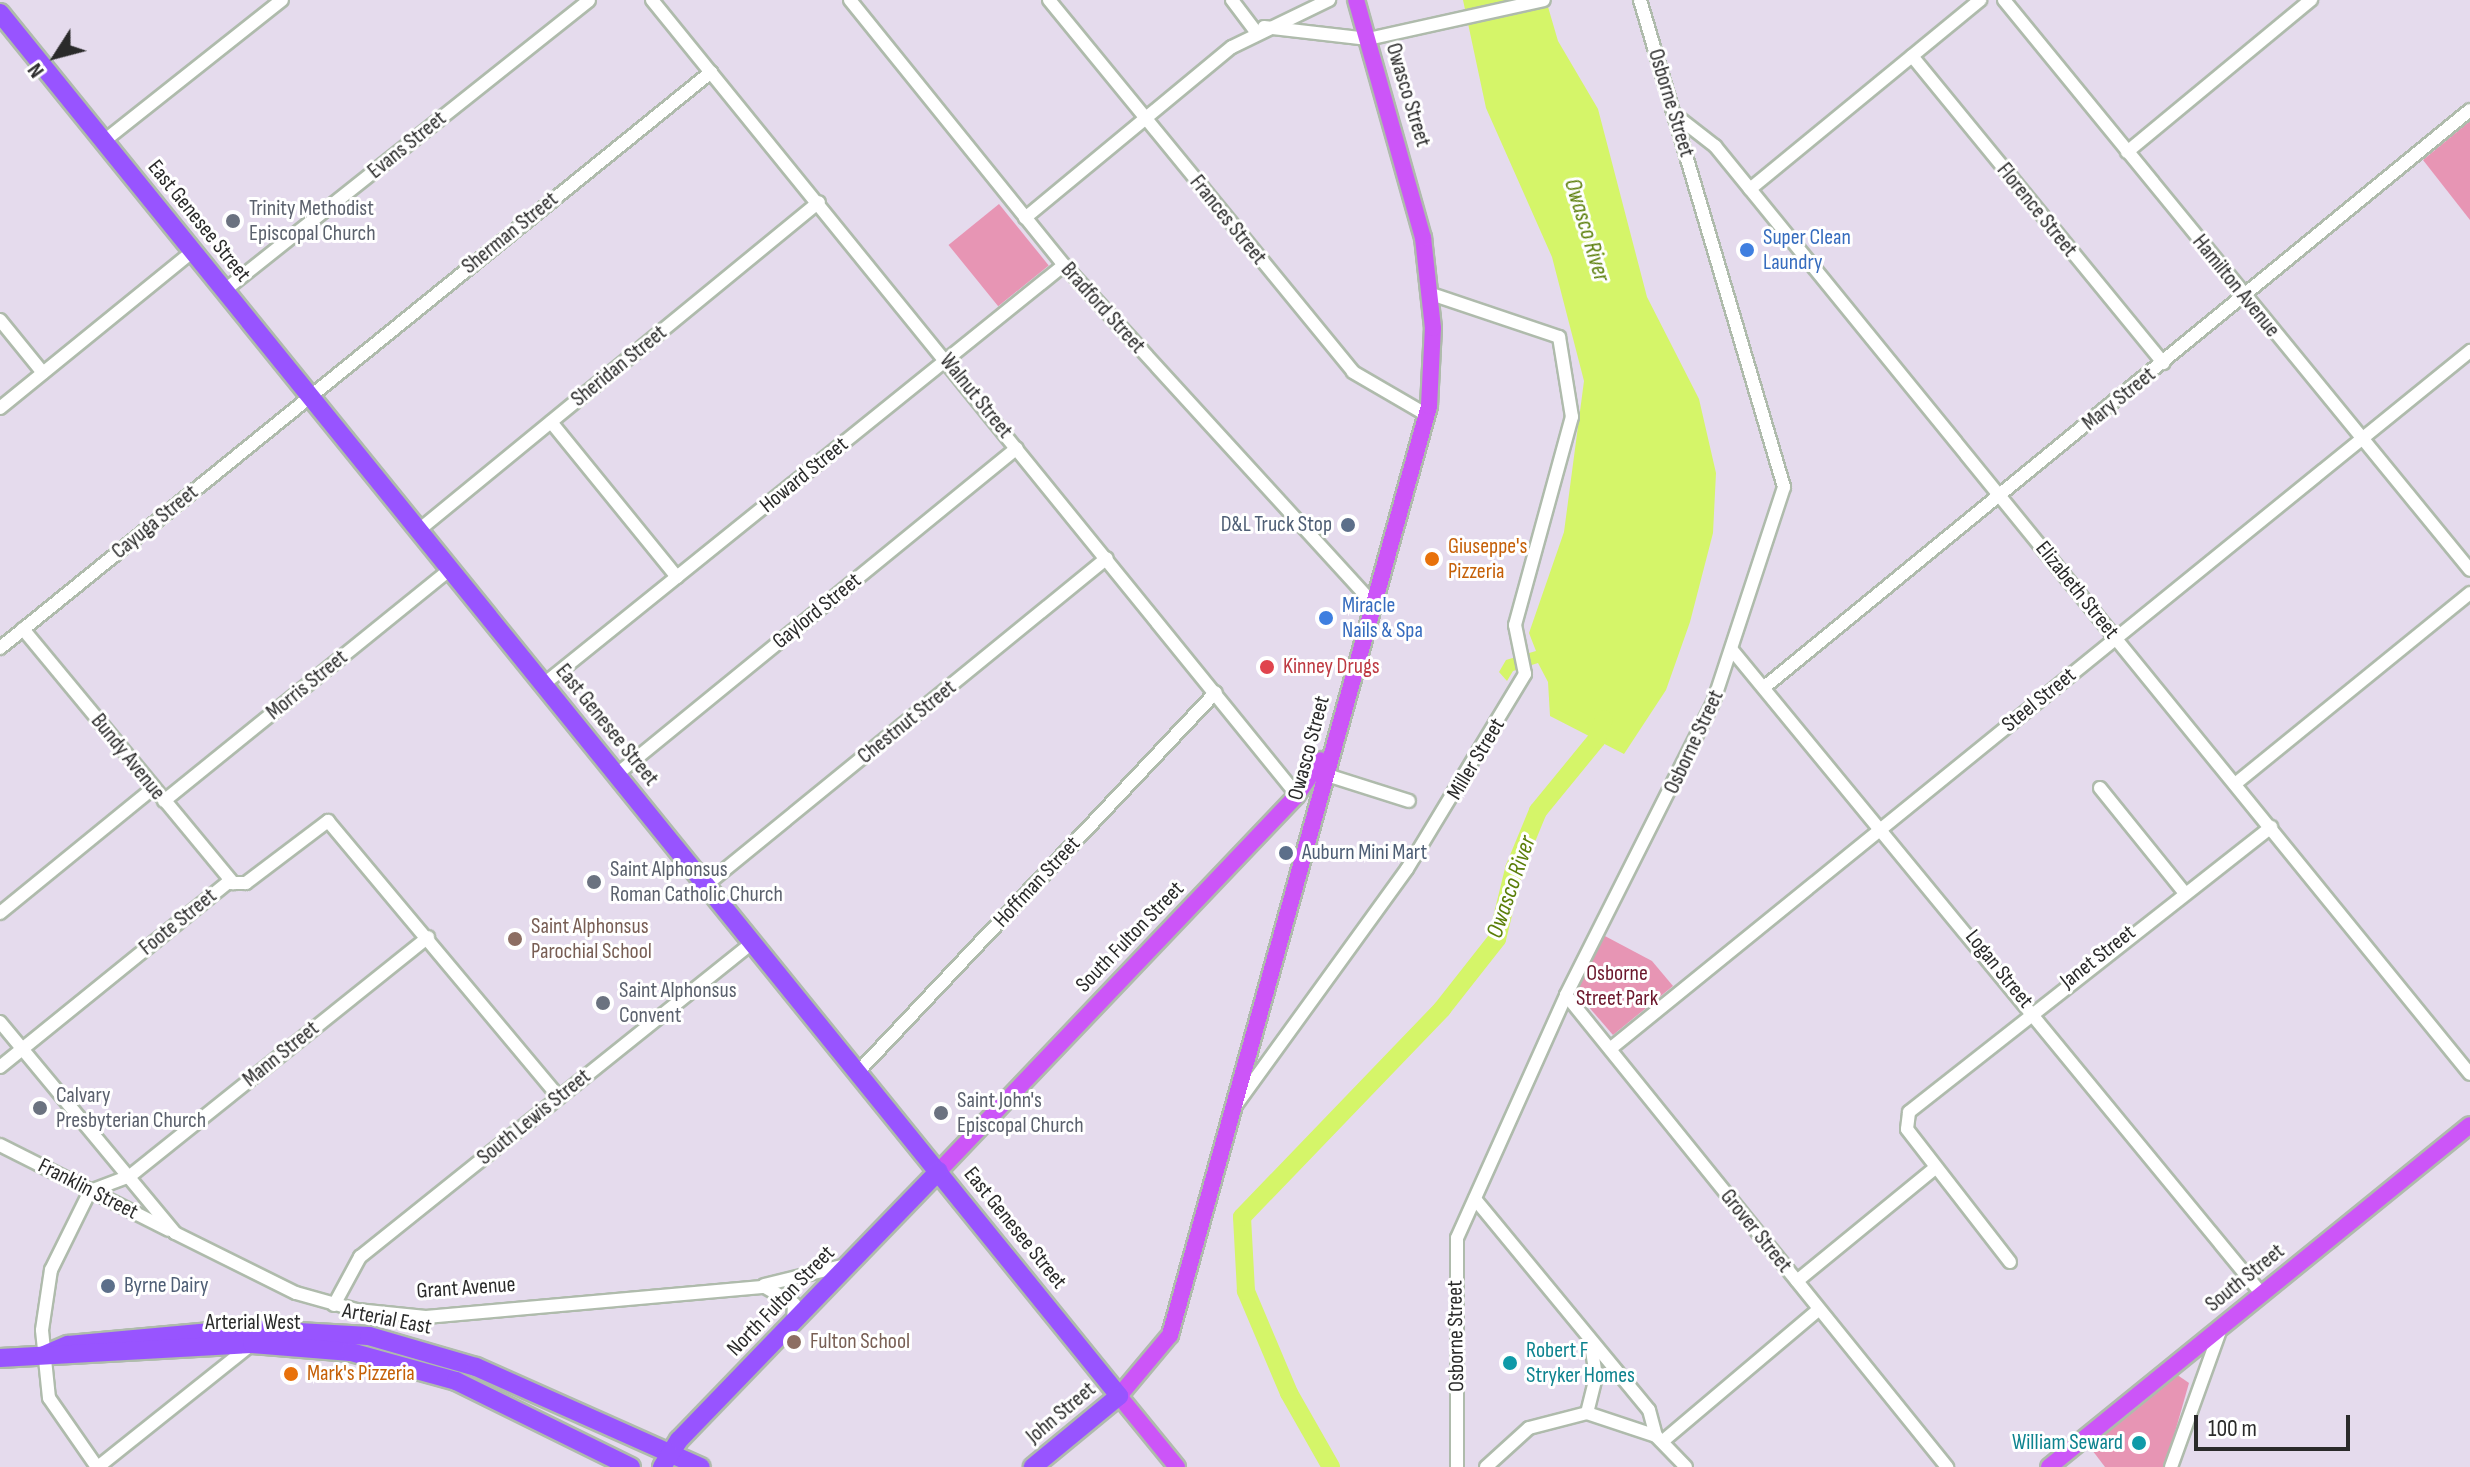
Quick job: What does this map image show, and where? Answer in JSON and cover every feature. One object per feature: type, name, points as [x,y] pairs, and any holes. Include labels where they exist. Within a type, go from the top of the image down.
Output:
[{"type":"highway","name":"East Genesee Street","points":[[0,13],[1119,1396]]},
{"type":"highway","name":"North Fulton Street","points":[[667,1460],[939,1171]]},
{"type":"highway","name":"Arterial East","points":[[44,1355],[68,1345],[245,1329],[369,1336],[476,1367],[667,1460],[701,1467]]},
{"type":"highway","name":"Arterial West","points":[[44,1355],[67,1359],[252,1344],[320,1347],[416,1367],[490,1395],[631,1467]]},
{"type":"highway","points":[[0,1358],[44,1355]]},
{"type":"highway","name":"John Street","points":[[1033,1467],[1119,1396]]},
{"type":"main road","name":"Owasco Street","points":[[1119,1396],[1170,1335],[1372,602],[1427,415],[1431,294],[1405,162],[1356,0]]},
{"type":"main road","name":"South Fulton Street","points":[[939,1171],[1297,795],[1339,723]]},
{"type":"main road","points":[[1297,795],[1317,802]]},
{"type":"main road","name":"South Street","points":[[2049,1467],[2470,1125]]},
{"type":"main road","name":"East Genesee Street","points":[[1119,1396],[1177,1467]]},
{"type":"street","points":[[104,141],[282,0]]},
{"type":"street","name":"Evans Street","points":[[225,290],[589,0]]},
{"type":"street","name":"Walnut Street","points":[[652,0],[819,202],[1297,795]]},
{"type":"street","name":"Bradford Street","points":[[850,0],[1064,265],[1372,602]]},
{"type":"street","name":"Frances Street","points":[[1049,0],[1353,372],[1427,415]]},
{"type":"street","points":[[1232,0],[1260,30],[1368,39],[1439,27],[1544,0]]},
{"type":"street","points":[[1025,218],[1260,30],[1329,0]]},
{"type":"street","name":"Osborne Street","points":[[1457,1467],[1456,1243],[1566,995],[1695,744],[1732,650],[1784,487],[1640,0]]},
{"type":"street","points":[[1750,189],[1980,0]]},
{"type":"street","name":"Hamilton Avenue","points":[[2004,0],[2470,570]]},
{"type":"street","points":[[2127,152],[2311,0]]},
{"type":"street","name":"Florence Street","points":[[1912,56],[2163,363]]},
{"type":"street","name":"Sherman Street","points":[[310,396],[711,72]]},
{"type":"street","name":"Mary Street","points":[[1767,685],[2470,110]]},
{"type":"street","name":"Elizabeth Street","points":[[1675,115],[1715,146],[2470,1074]]},
{"type":"street","name":"Sheridan Street","points":[[419,530],[819,202]]},
{"type":"street","points":[[0,408],[193,251]]},
{"type":"street","name":"Howard Street","points":[[544,684],[1064,265]]},
{"type":"street","name":"Miller Street","points":[[1234,1108],[1407,869],[1525,674],[1517,647],[1515,625],[1572,417],[1563,355],[1553,331],[1431,294]]},
{"type":"street","points":[[0,320],[43,373]]},
{"type":"street","name":"Steel Street","points":[[1610,1049],[2470,351]]},
{"type":"street","name":"Cayuga Street","points":[[0,648],[310,396]]},
{"type":"street","points":[[551,422],[677,577]]},
{"type":"street","name":"Gaylord Street","points":[[616,775],[1017,448]]},
{"type":"street","name":"Chestnut Street","points":[[706,885],[1107,558]]},
{"type":"street","name":"Morris Street","points":[[164,801],[450,569]]},
{"type":"street","points":[[2235,784],[2470,593]]},
{"type":"street","name":"Bundy Avenue","points":[[23,629],[233,883]]},
{"type":"street","name":"Logan Street","points":[[1732,650],[1767,685],[2261,1293]]},
{"type":"street","name":"Hoffman Street","points":[[857,1073],[1216,692]]},
{"type":"street","points":[[1324,774],[1409,801]]},
{"type":"street","points":[[0,913],[153,788]]},
{"type":"street","points":[[2100,788],[2184,892]]},
{"type":"street","name":"Foote Street","points":[[0,1067],[233,883],[246,883],[328,821],[359,851],[428,937]]},
{"type":"street","name":"Janet Street","points":[[1935,1168],[1905,1125],[1929,1094],[2032,1009],[2271,827]]},
{"type":"street","points":[[428,937],[559,1097]]},
{"type":"street","name":"Mann Street","points":[[90,1191],[130,1176],[428,937]]},
{"type":"street","name":"South Lewis Street","points":[[334,1305],[360,1257],[752,943]]},
{"type":"street","name":"Grover Street","points":[[1566,995],[1947,1467]]},
{"type":"street","name":"Grant Avenue","points":[[0,1022],[175,1233],[334,1305],[426,1317],[753,1287],[823,1275],[860,1255]]},
{"type":"street","name":"Franklin Street","points":[[0,1145],[175,1233]]},
{"type":"street","points":[[1797,1281],[1935,1168],[2010,1262]]},
{"type":"street","points":[[90,1191],[47,1285],[44,1355],[54,1408],[98,1467],[252,1344]]},
{"type":"street","points":[[1475,1199],[1649,1410],[1659,1438],[1686,1467]]},
{"type":"street","points":[[753,1287],[788,1297],[793,1325]]},
{"type":"street","points":[[1659,1438],[1819,1309]]},
{"type":"street","points":[[2171,1467],[2222,1325]]},
{"type":"street","points":[[1587,1413],[1596,1376],[1588,1333]]},
{"type":"street","points":[[1486,1467],[1529,1428],[1587,1413],[1659,1438]]},
{"type":"green space","points":[[2470,121],[2470,220],[2423,160]]},
{"type":"green space","points":[[999,204],[1049,265],[998,306],[948,245]]},
{"type":"green space","name":"Osborne Street Park","points":[[1603,935],[1652,961],[1673,986],[1613,1035],[1575,991]]},
{"type":"green space","points":[[2176,1374],[2189,1383],[2165,1467],[2105,1467],[2089,1446]]},
{"type":"water","points":[[1463,0],[1546,0],[1558,41],[1598,109],[1647,297],[1699,399],[1716,473],[1713,533],[1690,622],[1666,690],[1624,754],[1550,716],[1548,682],[1538,663],[1513,671],[1507,681],[1499,672],[1506,660],[1536,651],[1529,633],[1564,532],[1584,381],[1552,257],[1486,108]]},
{"type":"waterway","name":"Owasco River","points":[[1331,1467],[1289,1393],[1246,1291],[1242,1217],[1442,1009],[1497,939],[1514,869],[1538,811],[1597,739],[1604,719]]},
{"type":"place","name":"Trinity Methodist Episcopal Church","points":[[233,221]]},
{"type":"place","name":"Super Clean Laundry","points":[[1747,250]]},
{"type":"place","name":"D&L Truck Stop","points":[[1348,525]]},
{"type":"place","name":"Giuseppe's Pizzeria","points":[[1432,559]]},
{"type":"place","name":"Miracle Nails & Spa","points":[[1326,618]]},
{"type":"place","name":"Kinney Drugs","points":[[1267,667]]},
{"type":"place","name":"Auburn Mini Mart","points":[[1286,853]]},
{"type":"place","name":"Saint Alphonsus Roman Catholic Church","points":[[594,882]]},
{"type":"place","name":"Saint Alphonsus Parochial School","points":[[515,939]]},
{"type":"place","name":"Saint Alphonsus Convent","points":[[603,1003]]},
{"type":"place","name":"Calvary Presbyterian Church","points":[[40,1108]]},
{"type":"place","name":"Saint John's Episcopal Church","points":[[941,1113]]},
{"type":"place","name":"Byrne Dairy","points":[[108,1286]]},
{"type":"place","name":"Fulton School","points":[[794,1342]]},
{"type":"place","name":"Robert F Stryker Homes","points":[[1510,1363]]},
{"type":"place","name":"Mark's Pizzeria","points":[[291,1374]]},
{"type":"place","name":"William Seward","points":[[2139,1443]]}]
